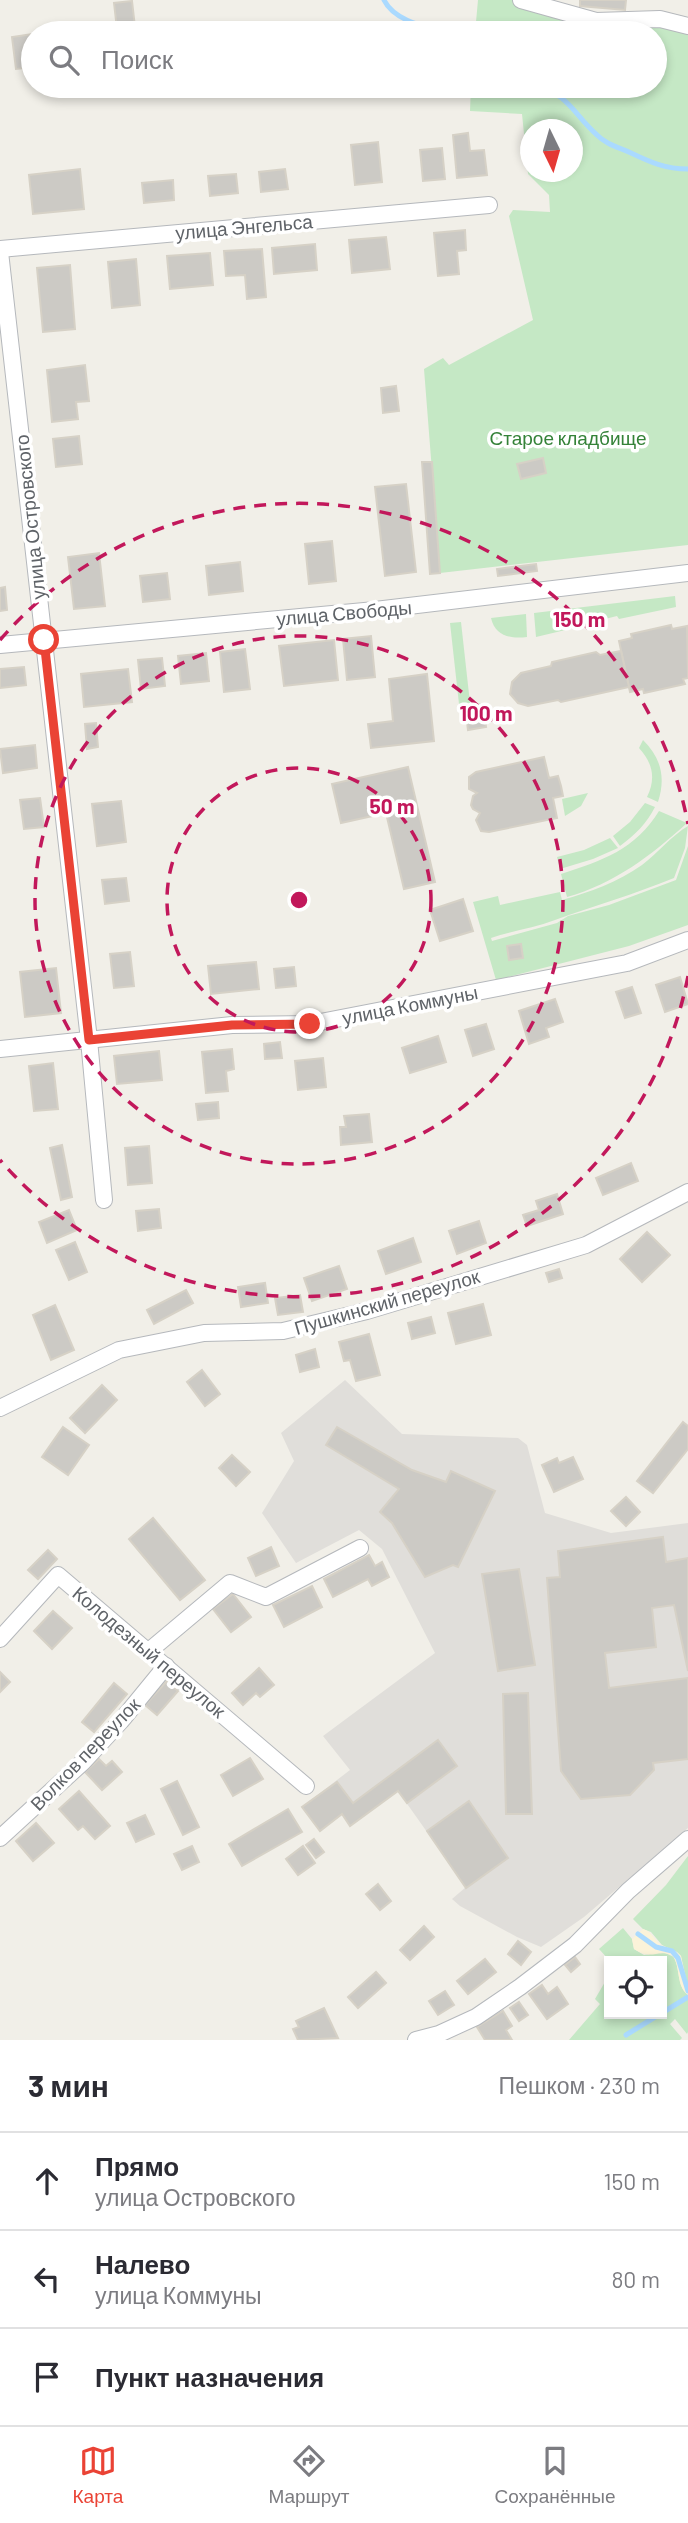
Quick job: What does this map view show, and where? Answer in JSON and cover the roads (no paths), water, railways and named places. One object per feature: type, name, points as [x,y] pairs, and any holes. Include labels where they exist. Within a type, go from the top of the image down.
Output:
[{"type":"street","points":[[522,0],[596,21],[660,19],[688,26]]},
{"type":"street","name":"улица Энгельса","points":[[0,250],[489,205]]},
{"type":"street","name":"улица Островского","points":[[0,250],[89,1040],[104,1200]]},
{"type":"street","name":"улица Свободы","points":[[0,645],[388,609],[688,573]]},
{"type":"street","name":"улица Коммуны","points":[[0,1049],[232,1025],[310,1024],[627,963],[688,940]]},
{"type":"street","name":"Пушкинский переулок","points":[[0,1408],[119,1350],[204,1333],[283,1332],[367,1311],[586,1245],[688,1192]]},
{"type":"street","points":[[149,1651],[230,1583],[267,1597],[360,1548]]},
{"type":"street","name":"Колодезный переулок","points":[[0,1639],[58,1575],[306,1786]]},
{"type":"street","name":"Волков переулок","points":[[0,1838],[83,1762],[166,1666]]},
{"type":"street","points":[[416,2040],[439,2034],[476,2017],[520,1987],[575,1945],[628,1891],[688,1839]]},
{"type":"waterway","points":[[384,0],[395,13],[410,21]]},
{"type":"waterway","points":[[561,98],[609,144],[658,164],[688,169]]},
{"type":"waterway","points":[[638,1934],[656,1947],[672,1951],[678,1958],[688,1991]]},
{"type":"waterway","points":[[667,2010],[688,1997]]},
{"type":"waterway","points":[[626,2035],[652,2019]]},
{"type":"park label","name":"Старое кладбище","points":[[568,438]]}]
